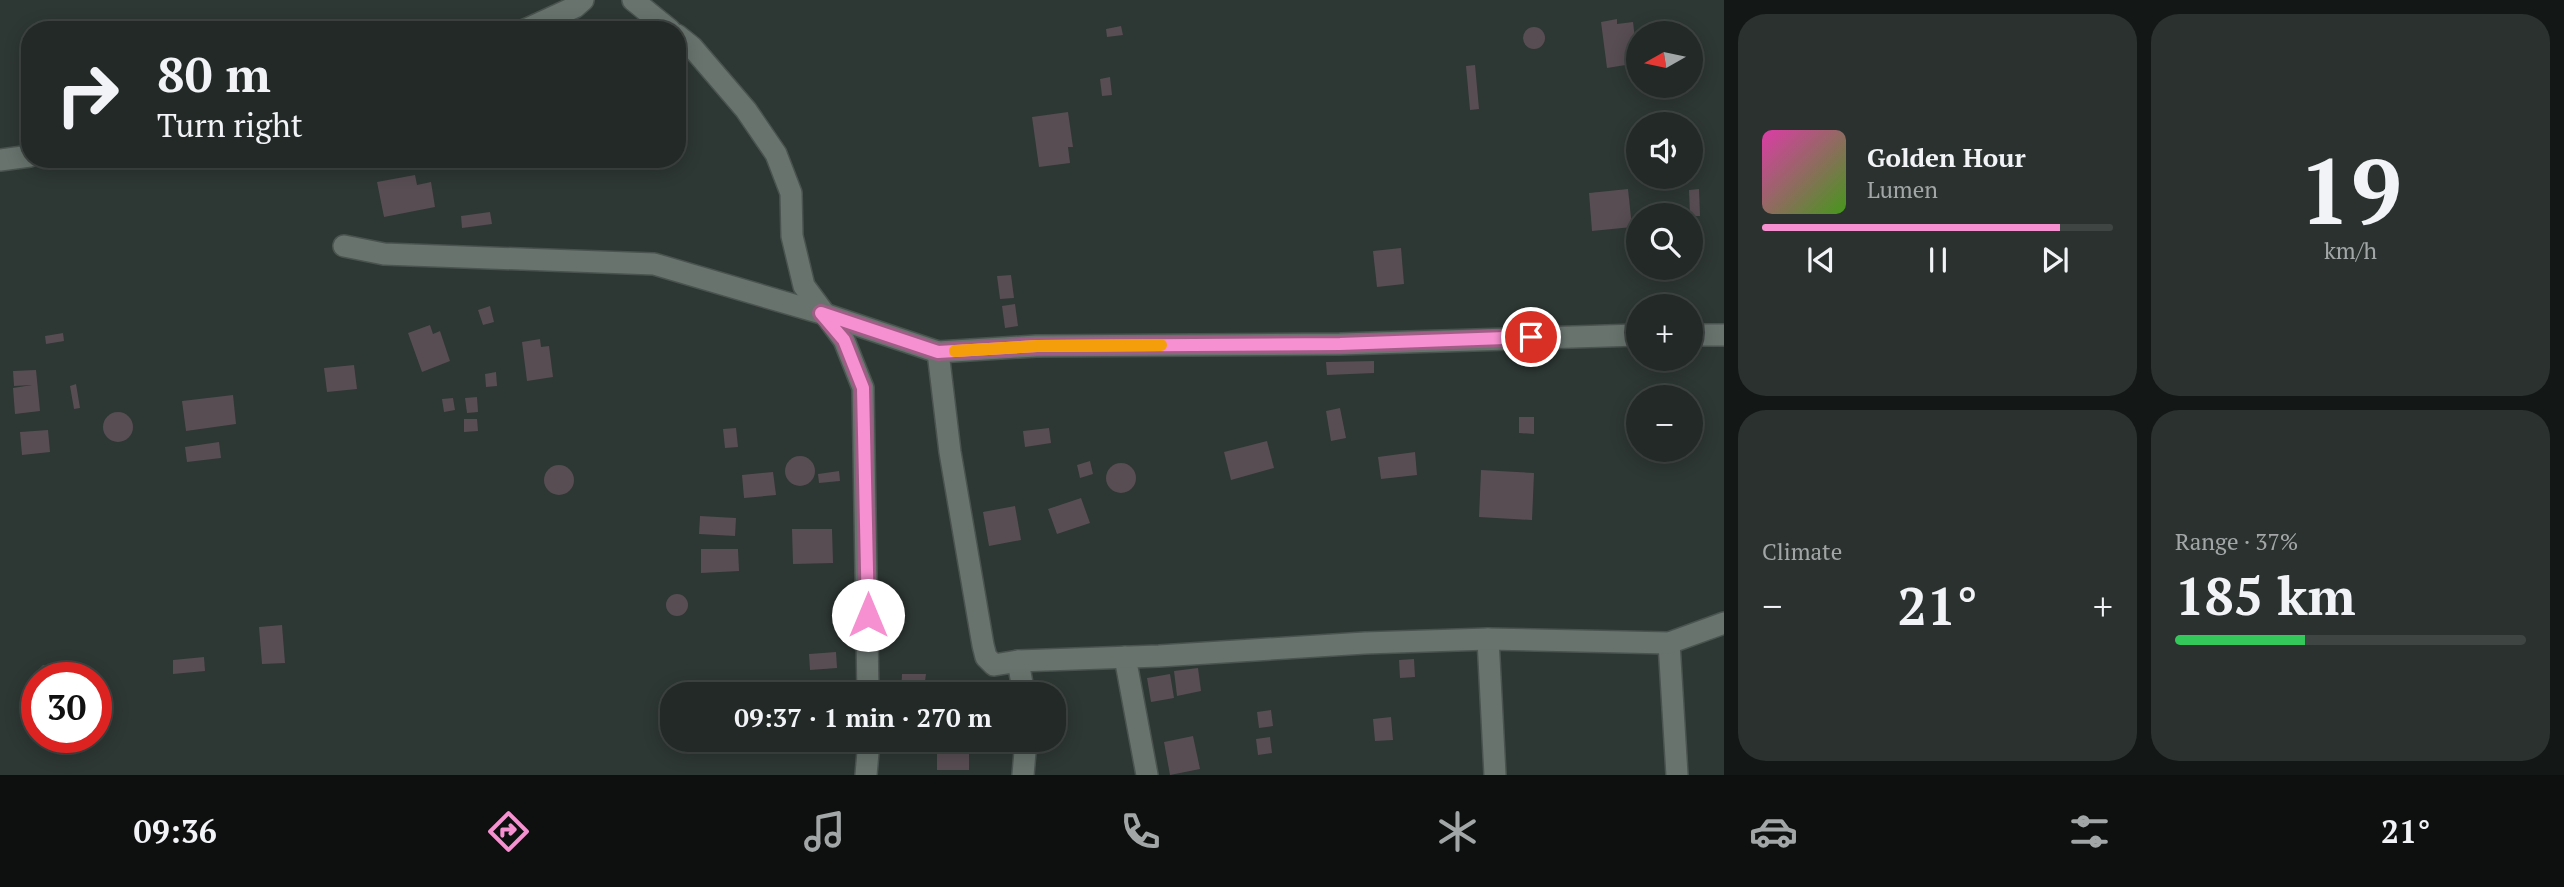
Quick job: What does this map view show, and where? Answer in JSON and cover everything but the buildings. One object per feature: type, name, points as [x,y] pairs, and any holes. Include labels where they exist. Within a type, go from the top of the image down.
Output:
[{"type":"street","points":[[545,21],[575,7],[583,0]]},
{"type":"street","points":[[633,0],[659,21]]},
{"type":"street","points":[[686,42],[746,110],[776,154],[791,192],[792,236],[804,286],[821,313],[844,340],[863,388],[868,682]]},
{"type":"street","points":[[0,160],[21,157]]},
{"type":"street","points":[[344,246],[384,254],[654,264],[821,313],[938,352],[1037,346],[1340,344],[1626,335]]},
{"type":"street","points":[[1703,335],[1724,335]]},
{"type":"street","points":[[938,352],[950,452],[983,645],[986,657],[994,665],[1365,643],[1488,639],[1669,643],[1724,623]]},
{"type":"street","points":[[1488,639],[1495,775]]},
{"type":"street","points":[[1669,643],[1677,775]]},
{"type":"street","points":[[1125,657],[1147,775]]},
{"type":"street","points":[[1018,662],[1022,682]]},
{"type":"street","points":[[866,775],[868,752]]},
{"type":"street","points":[[1023,775],[1025,752]]},
{"type":"slow traffic","points":[[955,351],[1037,346],[1161,345]]},
{"type":"route","points":[[868,615],[863,388],[844,340],[821,313],[938,352],[1037,346],[1340,344],[1531,337]]}]
